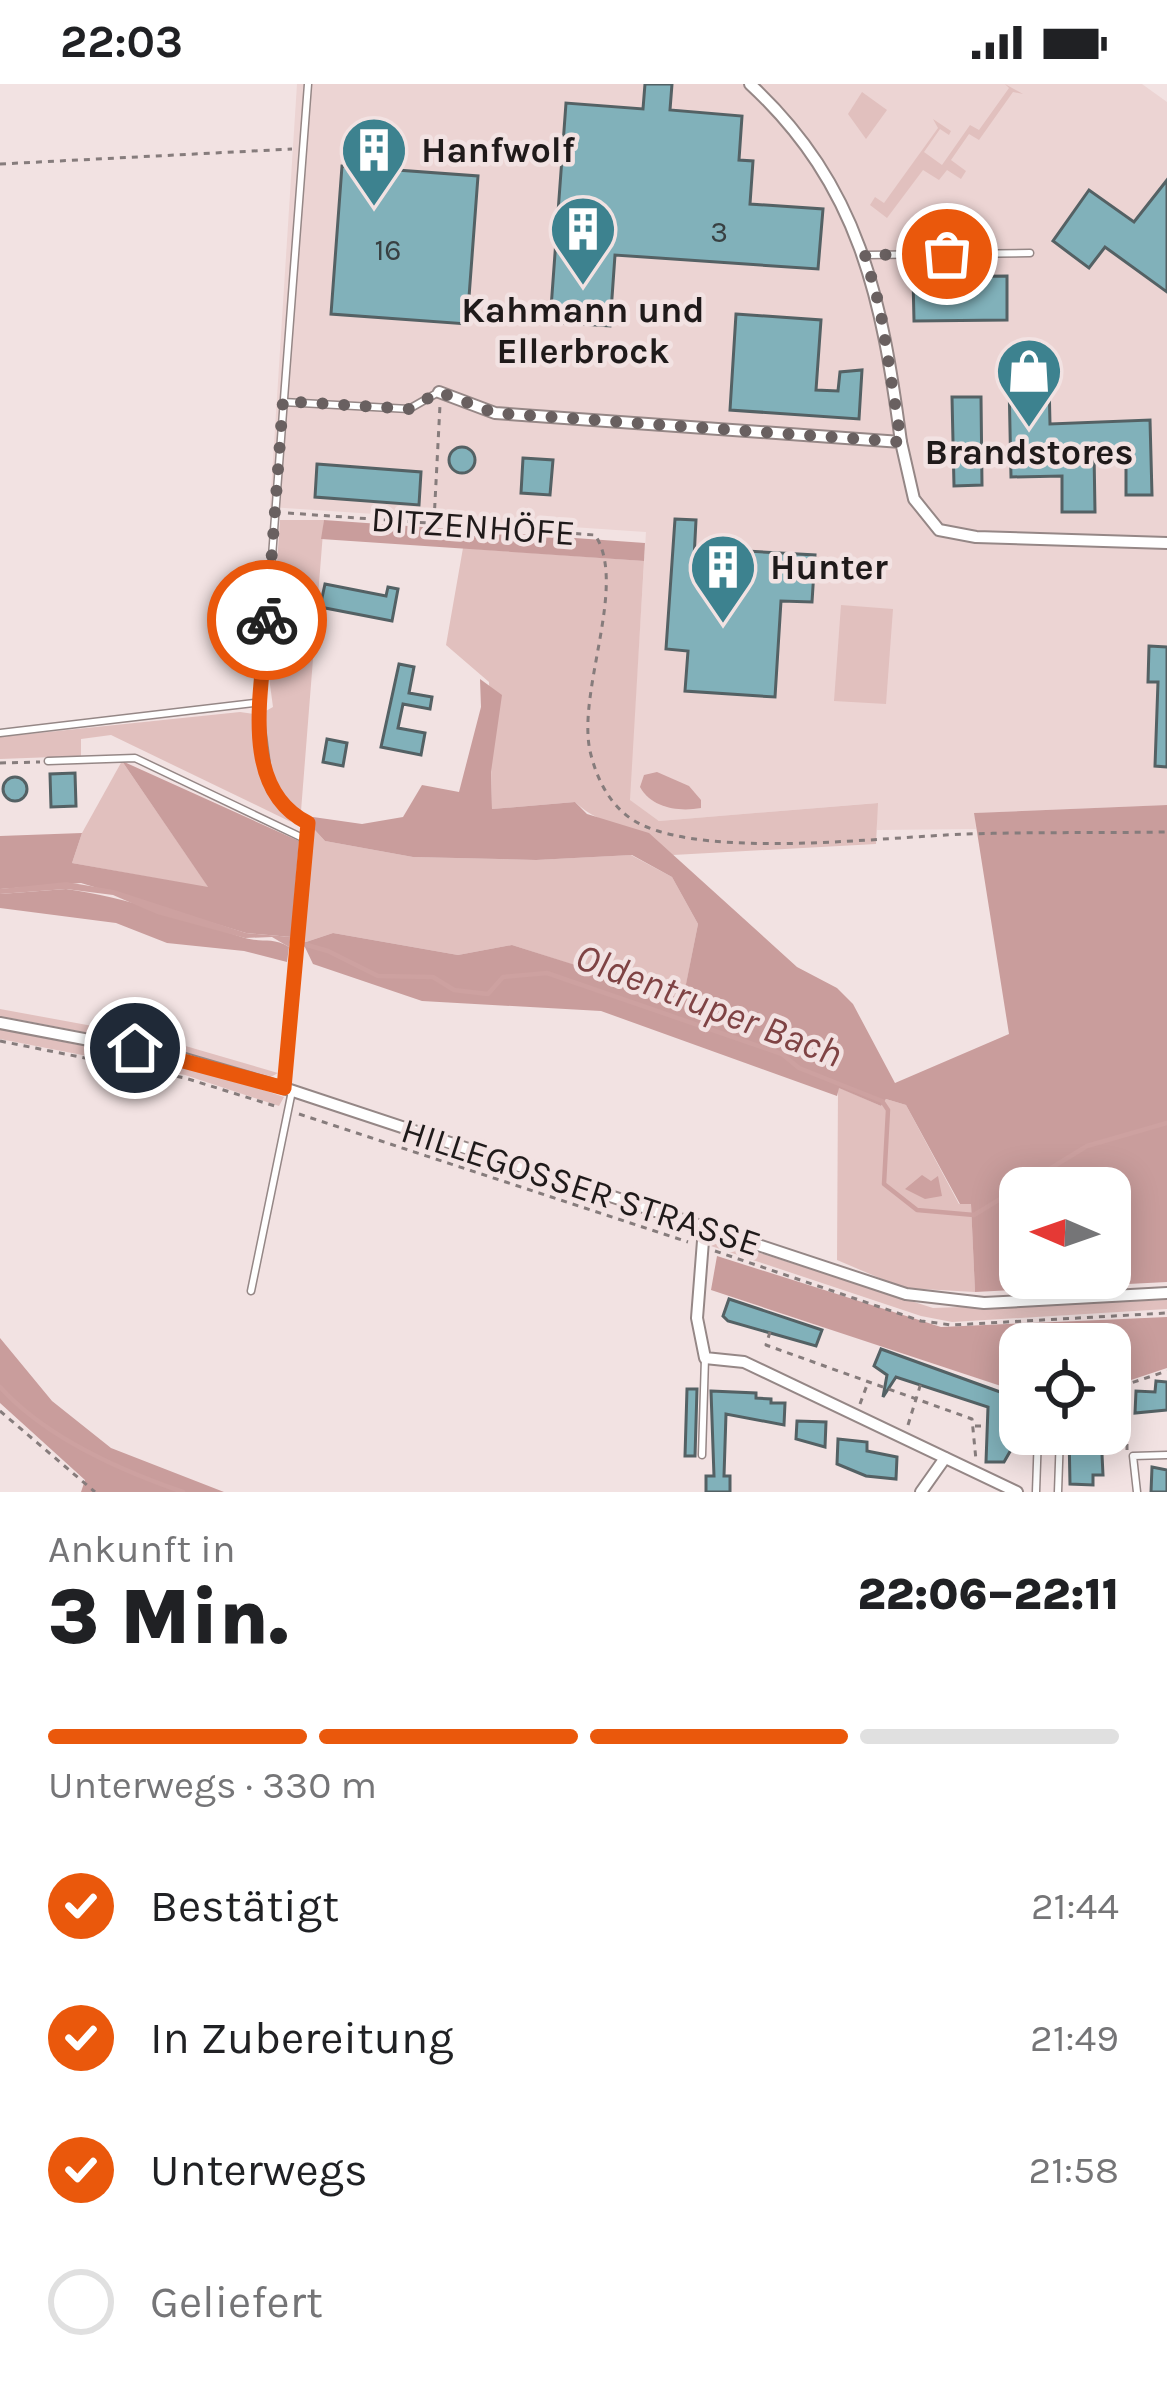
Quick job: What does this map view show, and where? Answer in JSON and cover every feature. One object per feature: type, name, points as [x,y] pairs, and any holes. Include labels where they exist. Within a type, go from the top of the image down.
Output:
[{"type":"street","points":[[750,84],[823,167],[865,255],[880,308],[914,499],[939,530],[976,537],[1167,543]]},
{"type":"street","points":[[439,392],[495,413],[901,442]]},
{"type":"street","name":"HILLEGOSSER STRASSE","points":[[0,1023],[178,1058],[288,1090],[884,1288],[944,1302],[1167,1293]]},
{"type":"street","points":[[704,1228],[697,1318],[705,1358],[744,1362],[1017,1492]]},
{"type":"street","points":[[921,1492],[945,1458]]},
{"type":"lane","points":[[251,1291],[286,1110],[308,823],[270,790],[262,702],[308,84]]},
{"type":"lane","points":[[865,255],[1030,253]]},
{"type":"lane","points":[[283,401],[409,409],[439,392]]},
{"type":"lane","points":[[0,733],[262,702]]},
{"type":"lane","points":[[48,761],[135,758],[307,840]]},
{"type":"lane","points":[[702,1455],[705,1358]]},
{"type":"lane","points":[[1036,1492],[1037,1455]]},
{"type":"lane","points":[[1058,1492],[1059,1455]]},
{"type":"lane","points":[[1137,1492],[1132,1456],[1167,1455]]},
{"type":"path","points":[[0,164],[302,148]]},
{"type":"path","points":[[434,523],[440,419]]},
{"type":"path","name":"DITZENHÖFE","points":[[274,512],[587,533],[600,542],[604,580],[588,706],[590,751],[610,799],[626,816],[657,831],[758,843],[1167,832]]},
{"type":"path","points":[[0,763],[48,761]]},
{"type":"path","points":[[0,1042],[184,1078],[921,1321],[977,1326],[1167,1313]]},
{"type":"path","points":[[770,1333],[766,1346],[972,1419],[977,1439],[972,1471]]},
{"type":"path","points":[[1131,1383],[1167,1371]]},
{"type":"path","points":[[856,1414],[867,1383]]},
{"type":"path","points":[[902,1437],[921,1383]]},
{"type":"path","points":[[0,1411],[95,1492]]},
{"type":"path","points":[[974,1426],[987,1426]]},
{"type":"path","points":[[977,1439],[987,1440]]},
{"type":"shaded area","points":[[297,84],[1142,84],[1167,102],[1167,805],[975,813],[976,829],[877,830],[877,803],[659,821],[629,800],[646,532],[270,507]]},
{"type":"shaded area","points":[[1005,84],[1023,94],[1013,92],[979,140],[969,134],[951,160],[966,171],[961,179],[947,170],[939,180],[923,170],[887,218],[870,205],[875,197],[884,203],[938,128],[933,119],[951,131],[949,135],[940,129],[924,152],[942,165],[970,125],[979,130],[1009,88]]},
{"type":"shaded area","points":[[862,92],[887,110],[866,139],[848,114]]},
{"type":"shaded area","points":[[280,520],[324,520],[301,811],[275,780],[264,712],[273,707],[269,677]]},
{"type":"shaded area","points":[[324,520],[645,543],[644,561],[321,539]]},
{"type":"shaded area","points":[[463,548],[644,561],[630,800],[659,821],[878,803],[876,844],[673,855],[575,802],[492,809],[489,682],[446,645]]},
{"type":"shaded area","points":[[841,605],[893,609],[886,704],[834,701]]},
{"type":"shaded area","points":[[480,679],[502,695],[491,772],[492,809],[575,802],[587,814],[649,833],[797,967],[837,988],[853,1004],[895,1083],[1009,1034],[974,813],[1167,805],[1167,1282],[1131,1284],[1131,1167],[999,1167],[999,1291],[975,1292],[971,1204],[960,1204],[906,1105],[886,1099],[881,1106],[839,1088],[837,1096],[601,1011],[422,1001],[313,964],[303,943],[333,933],[458,955],[512,945],[683,999],[698,924],[672,877],[632,855],[536,860],[413,857],[325,841],[313,828],[313,817],[362,824],[403,817],[422,785],[459,792],[481,707]]},
{"type":"shaded area","points":[[254,714],[261,779],[291,822],[111,735],[81,739],[81,756],[0,759],[0,737]]},
{"type":"shaded area","points":[[122,761],[209,888],[72,863],[82,833]]},
{"type":"shaded area","points":[[122,761],[299,841],[291,937],[246,933],[81,883],[0,889],[0,836],[82,833],[72,863],[208,887]]},
{"type":"shaded area","points":[[657,772],[689,786],[701,800],[701,808],[675,809],[651,800],[640,787],[644,775]]},
{"type":"shaded area","points":[[313,828],[325,841],[413,857],[536,860],[631,855],[672,877],[698,924],[683,1000],[512,945],[458,955],[333,933],[303,943]]},
{"type":"shaded area","points":[[66,882],[114,890],[246,933],[291,937],[289,947],[272,937],[245,938],[157,914],[113,895],[66,889],[0,894],[0,889]]},
{"type":"shaded area","points":[[66,889],[134,903],[245,938],[277,942],[289,947],[287,962],[244,951],[167,943],[116,923],[0,908],[0,894]]},
{"type":"shaded area","points":[[0,1009],[158,1038],[278,1073],[269,1078],[152,1045],[0,1016]]},
{"type":"shaded area","points":[[0,1029],[210,1072],[284,1097],[279,1106],[185,1075],[0,1039]]},
{"type":"shaded area","points":[[838,1087],[881,1106],[886,1099],[906,1105],[959,1204],[971,1203],[975,1292],[903,1288],[837,1260]]},
{"type":"shaded area","points":[[922,1175],[931,1181],[938,1176],[942,1196],[925,1199],[905,1189]]},
{"type":"shaded area","points":[[722,1241],[933,1308],[1167,1300],[1167,1309],[952,1322],[921,1316],[711,1246]]},
{"type":"shaded area","points":[[717,1256],[941,1327],[999,1324],[999,1385],[711,1290]]},
{"type":"shaded area","points":[[1167,1317],[1167,1368],[1131,1380],[1131,1323],[1031,1323]]},
{"type":"shaded area","points":[[0,1338],[52,1401],[111,1448],[224,1492],[81,1492],[85,1480],[0,1403]]},
{"type":"building","points":[[645,84],[672,84],[670,110],[742,116],[739,160],[753,161],[750,204],[823,209],[818,269],[615,255],[610,326],[550,322],[566,103],[643,109]]},
{"type":"building","points":[[342,166],[478,176],[467,324],[331,314]]},
{"type":"building","points":[[1167,180],[1167,292],[1105,247],[1089,268],[1053,241],[1089,190],[1134,222]]},
{"type":"building","points":[[1007,276],[1007,320],[914,321],[913,277]]},
{"type":"building","points":[[736,314],[821,320],[816,390],[838,391],[840,372],[862,370],[859,419],[730,410]]},
{"type":"building","points":[[1009,381],[1049,381],[1050,424],[1150,420],[1152,495],[1126,495],[1126,452],[1094,452],[1095,512],[1062,512],[1062,476],[1011,477]]},
{"type":"building","points":[[952,397],[981,397],[982,485],[954,486]]},
{"type":"building","points":[[462,447],[475,460],[462,473],[449,460]]},
{"type":"building","points":[[523,458],[553,460],[550,495],[521,493]]},
{"type":"building","points":[[317,464],[421,472],[419,505],[315,497]]},
{"type":"building","name":"Hunter","points":[[675,519],[696,520],[694,559],[730,561],[730,550],[815,555],[812,602],[781,601],[775,697],[685,691],[688,651],[666,649]]},
{"type":"building","points":[[325,584],[386,596],[388,587],[398,589],[392,621],[320,607]]},
{"type":"building","points":[[1149,646],[1167,647],[1167,767],[1155,766],[1158,682],[1148,682]]},
{"type":"building","points":[[399,664],[414,667],[409,693],[432,697],[430,709],[403,704],[398,728],[425,733],[421,755],[381,747]]},
{"type":"building","points":[[327,739],[347,743],[343,766],[323,762]]},
{"type":"building","points":[[75,773],[76,806],[51,807],[50,774]]},
{"type":"building","points":[[15,777],[27,789],[15,801],[3,789]]},
{"type":"building","points":[[729,1299],[822,1330],[816,1346],[728,1321],[723,1316]]},
{"type":"building","points":[[881,1349],[999,1392],[999,1455],[1008,1455],[1004,1462],[986,1462],[988,1407],[896,1377],[883,1397],[887,1375],[874,1366]]},
{"type":"building","points":[[1156,1381],[1167,1382],[1167,1410],[1135,1413],[1136,1391],[1155,1392]]},
{"type":"building","points":[[687,1389],[697,1389],[695,1456],[685,1456]]},
{"type":"building","points":[[711,1391],[756,1393],[756,1398],[785,1403],[784,1425],[726,1414],[724,1476],[730,1476],[730,1492],[706,1492],[706,1476],[714,1476]]},
{"type":"building","points":[[797,1421],[826,1422],[825,1447],[796,1439]]},
{"type":"building","points":[[838,1439],[867,1442],[867,1451],[897,1457],[896,1479],[866,1476],[837,1464]]},
{"type":"building","points":[[1069,1455],[1102,1455],[1103,1475],[1093,1475],[1093,1485],[1070,1484]]},
{"type":"building","points":[[1152,1467],[1167,1470],[1167,1492],[1151,1492]]},
{"type":"waterway","name":"Oldentruper Bach","points":[[286,939],[328,951],[378,976],[433,977],[454,990],[488,994],[503,977],[547,973],[782,1054],[799,1068],[882,1101],[888,1110],[884,1184],[917,1210],[974,1215],[1087,1146],[1167,1123]]},
{"type":"waterway","points":[[0,1387],[39,1421],[84,1450],[183,1492]]},
{"type":"way so far","points":[[267,620],[283,401],[409,409],[439,392],[495,413],[901,442],[880,308],[865,255],[947,254]]},
{"type":"place","name":"Hanfwolf","points":[[374,209]]},
{"type":"place","name":"Kahmann und Ellerbrock","points":[[583,288]]},
{"type":"place","name":"Brandstores","points":[[1029,430]]},
{"type":"place","name":"Hunter","points":[[723,626]]},
{"type":"route","points":[[135,1048],[284,1088],[308,823],[277,801],[266,778],[260,713],[267,620]]}]
